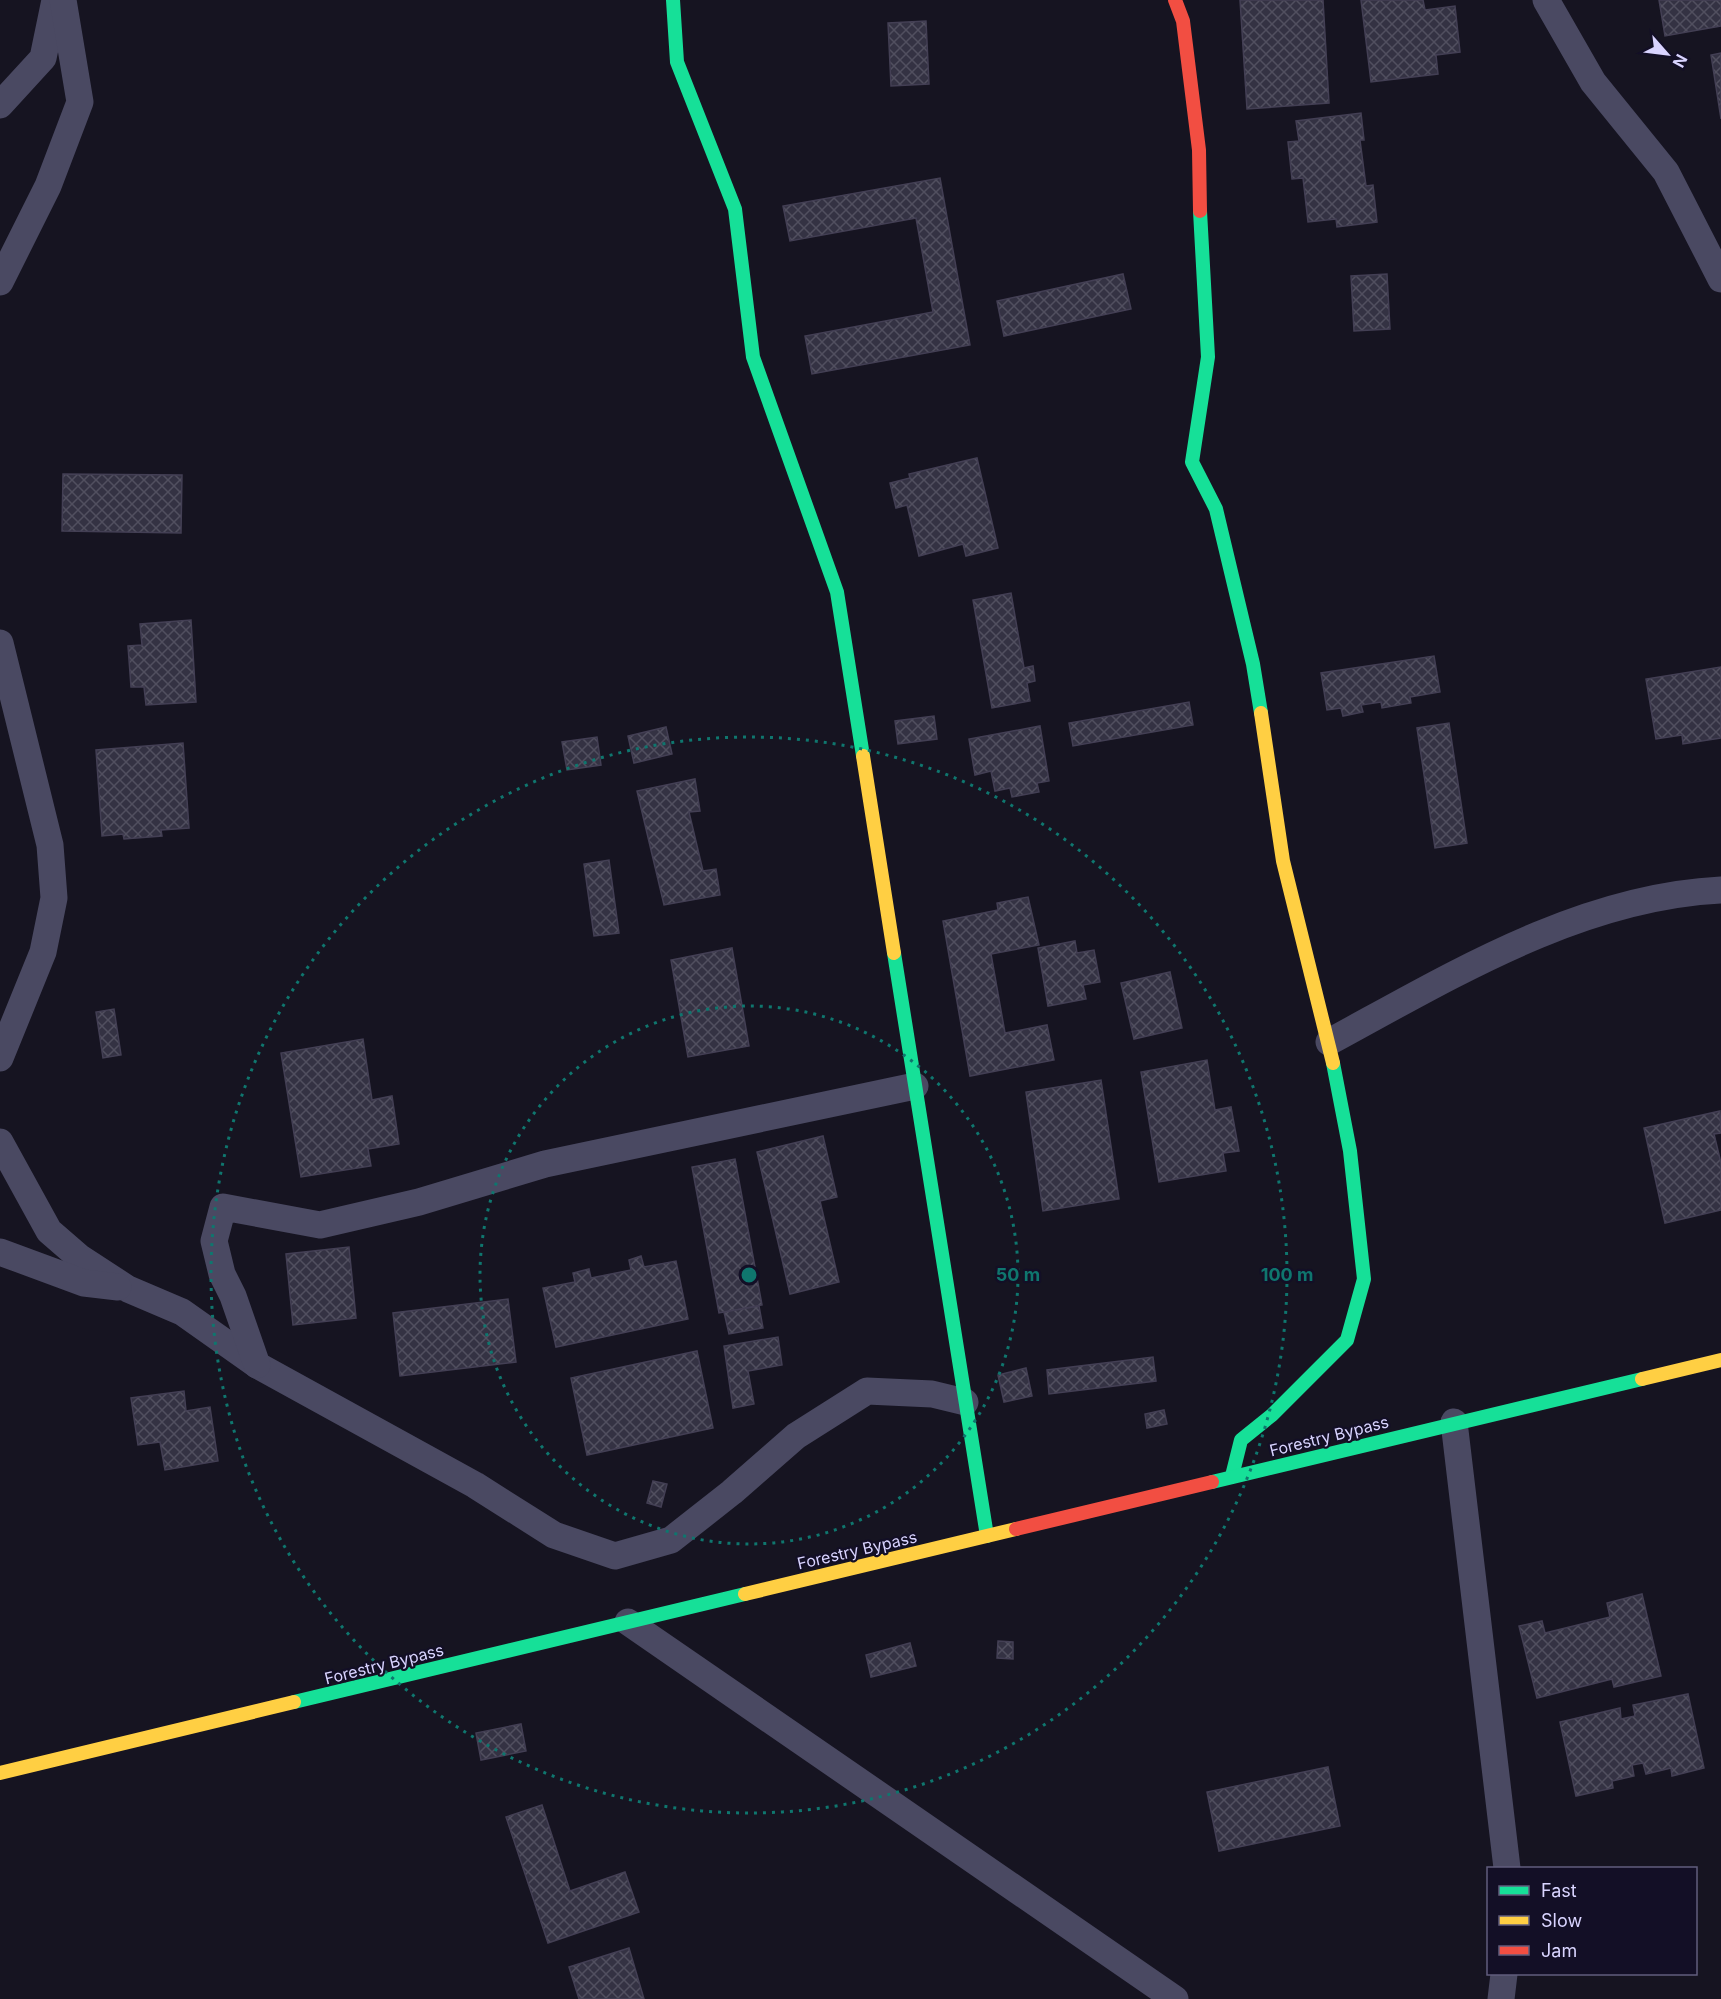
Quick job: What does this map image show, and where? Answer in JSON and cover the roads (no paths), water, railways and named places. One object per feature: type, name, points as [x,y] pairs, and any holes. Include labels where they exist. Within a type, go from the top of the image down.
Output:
[{"type":"street","points":[[0,105],[43,58],[55,0]]},
{"type":"street","points":[[0,282],[48,186],[80,102],[63,0]]},
{"type":"street","points":[[673,0],[677,62],[735,209],[753,357],[837,592],[987,1536]]},
{"type":"street","points":[[1175,0],[1183,21],[1199,150],[1201,252],[1208,357],[1192,462],[1216,509],[1250,653],[1283,861],[1329,1042],[1350,1151],[1364,1279],[1347,1340],[1272,1414],[1241,1440],[1232,1476]]},
{"type":"street","points":[[1546,0],[1593,82],[1666,172],[1721,279]]},
{"type":"street","points":[[0,644],[50,845],[54,898],[43,952],[0,1058]]},
{"type":"street","points":[[1329,1042],[1444,980],[1559,926],[1678,892],[1721,890]]},
{"type":"street","points":[[257,1365],[233,1296],[222,1274],[214,1241],[223,1207],[320,1225],[419,1202],[545,1164],[915,1086]]},
{"type":"street","points":[[0,1142],[49,1231],[79,1257],[128,1289],[182,1312],[257,1365],[475,1485],[555,1535],[615,1556],[671,1540],[732,1492],[796,1436],[867,1391],[932,1394],[965,1402]]},
{"type":"street","points":[[0,1252],[84,1283],[128,1289]]},
{"type":"street","name":"Forestry Bypass","points":[[0,1773],[1454,1422],[1721,1360]]},
{"type":"street","points":[[1454,1422],[1507,1867]]},
{"type":"street","points":[[628,1622],[1175,1999]]},
{"type":"street","points":[[1501,1999],[1504,1975]]}]
